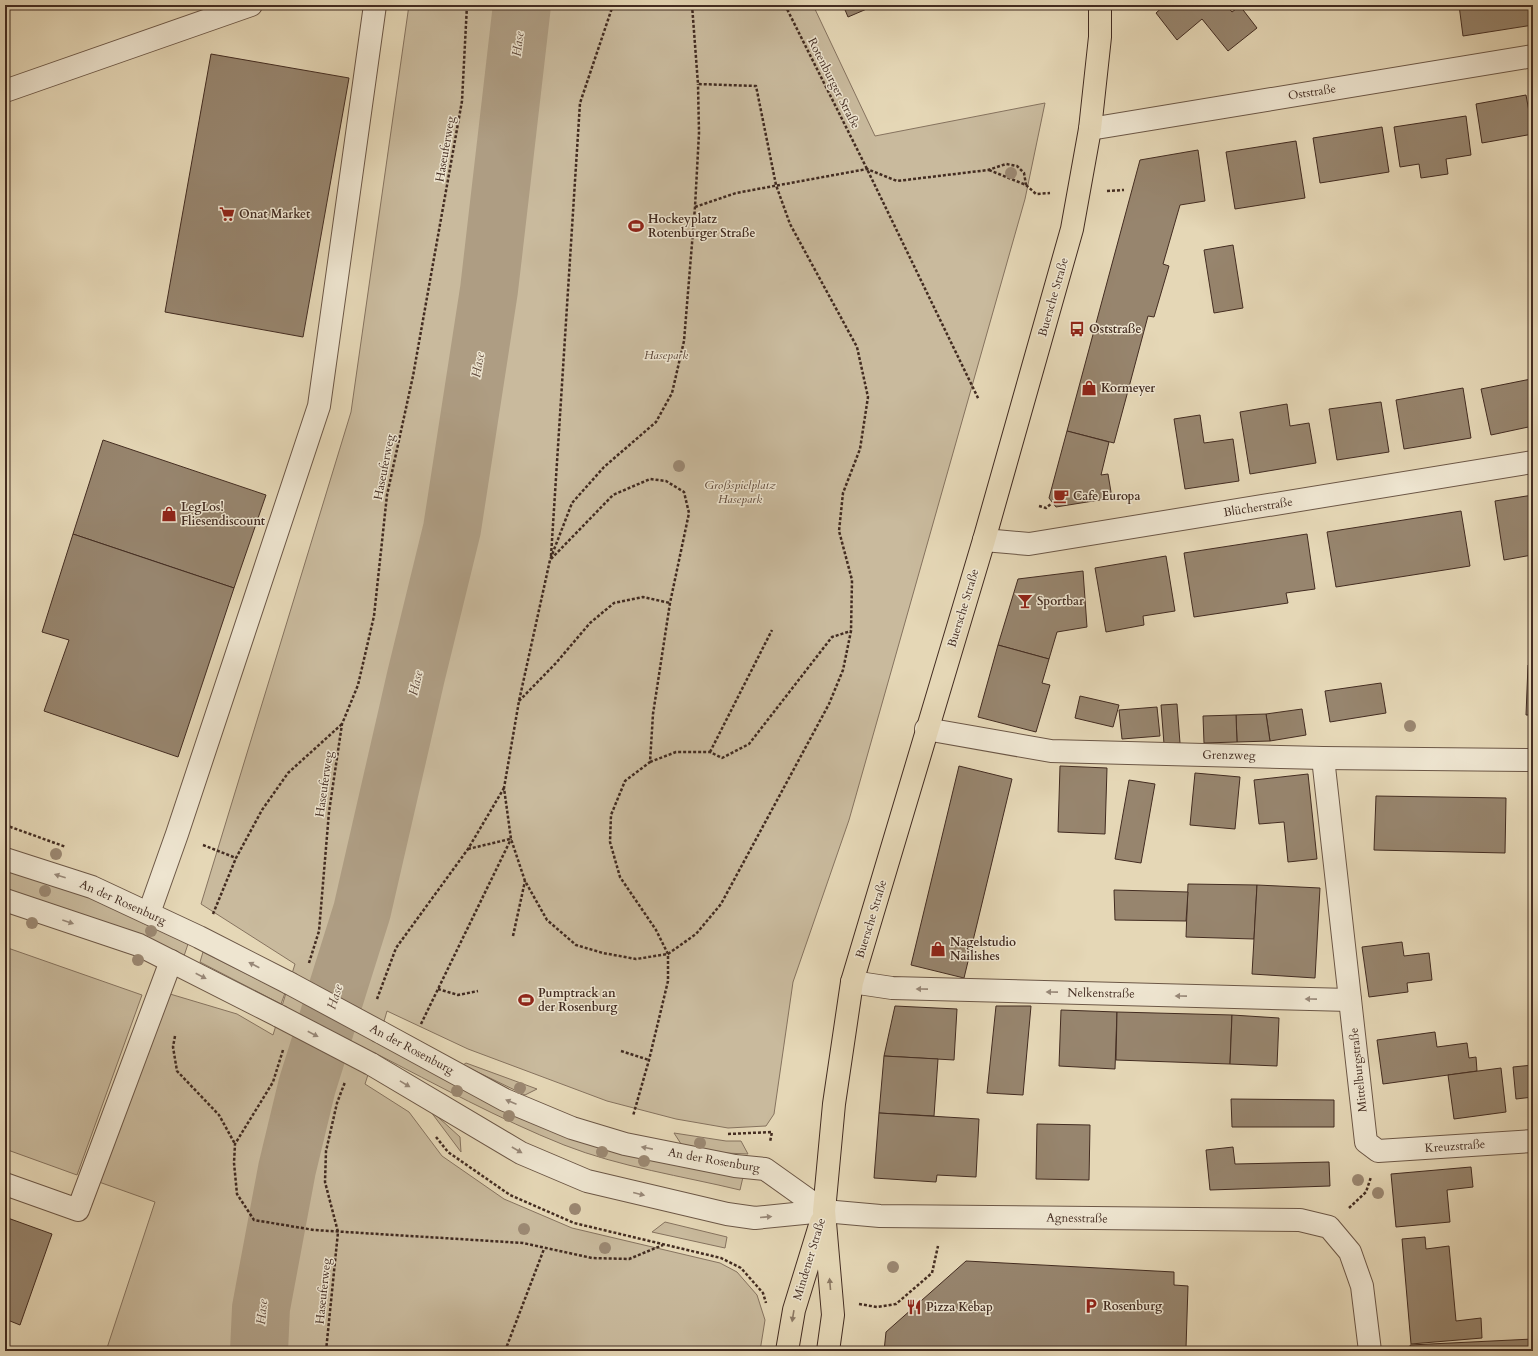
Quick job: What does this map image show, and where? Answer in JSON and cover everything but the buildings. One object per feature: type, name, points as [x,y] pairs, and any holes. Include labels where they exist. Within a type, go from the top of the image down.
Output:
[{"type":"main road","name":"Buersche Straße","points":[[824,1211],[834,1104],[852,982],[926,730],[984,540],[1072,229],[1090,129],[1100,37],[1100,5]]},
{"type":"main road","name":"Mindener Straße","points":[[787,1351],[794,1310],[824,1211]]},
{"type":"main road","name":"Mindener Straße","points":[[824,1211],[833,1315],[828,1351]]},
{"type":"street","points":[[5,91],[251,5]]},
{"type":"street","points":[[149,913],[177,834],[319,406],[376,5]]},
{"type":"street","name":"Oststraße","points":[[1090,129],[1533,56]]},
{"type":"street","name":"Blücherstraße","points":[[984,540],[1029,544],[1533,462]]},
{"type":"street","name":"Grenzweg","points":[[926,730],[1051,751],[1323,758],[1533,760]]},
{"type":"street","name":"Mittelburgstraße","points":[[1323,758],[1366,1142],[1378,1151]]},
{"type":"street","name":"An der Rosenburg","points":[[5,859],[92,887],[149,913],[289,983],[505,1100],[572,1128],[625,1144],[735,1166],[765,1169],[824,1211]]},
{"type":"street","points":[[5,900],[138,945],[170,960],[371,1064],[521,1153],[587,1181],[727,1214],[755,1218],[824,1211]]},
{"type":"street","points":[[5,1184],[78,1210],[170,960]]},
{"type":"street","name":"Nelkenstraße","points":[[852,982],[892,988],[1350,1000]]},
{"type":"street","name":"Kreuzstraße","points":[[1378,1151],[1533,1141]]},
{"type":"street","name":"Agnesstraße","points":[[824,1211],[880,1216],[1300,1220],[1329,1227]]},
{"type":"street","points":[[1329,1227],[1350,1252],[1362,1286],[1370,1351]]},
{"type":"path","name":"Haseuferweg","points":[[319,931],[329,812],[342,724],[358,685],[374,616],[387,495],[413,376],[462,101],[467,5]]},
{"type":"path","points":[[613,5],[580,103],[550,560],[519,701],[504,788],[511,839],[525,881],[547,920],[576,944],[603,953],[636,959],[668,954],[696,934],[721,904],[829,704],[843,670],[851,631],[852,580],[839,531],[843,493],[860,449],[868,398],[857,347],[790,224],[776,185],[756,86],[698,84]]},
{"type":"path","points":[[550,560],[572,504],[604,467],[656,422],[672,393],[684,342],[695,207],[699,133],[698,84],[692,5]]},
{"type":"path","name":"Rotenburger Straße","points":[[785,5],[867,169],[979,400]]},
{"type":"path","points":[[695,207],[736,193],[867,169],[897,182],[988,170],[1006,164],[1017,166],[1024,173],[1026,185]]},
{"type":"path","points":[[988,170],[1026,185],[1036,194],[1042,194]]},
{"type":"path","points":[[550,560],[613,495],[650,479],[666,481],[684,492],[690,514],[670,603],[653,714],[650,762]]},
{"type":"path","points":[[1039,506],[1046,508],[1052,503]]},
{"type":"path","points":[[519,701],[556,663],[590,623],[614,603],[643,597],[670,603]]},
{"type":"path","points":[[710,752],[772,630]]},
{"type":"path","points":[[633,1116],[649,1060],[668,981],[668,954],[656,930],[620,877],[610,842],[610,815],[625,781],[650,762],[676,752],[710,752],[722,758],[749,744],[832,637],[851,631]]},
{"type":"path","points":[[212,916],[236,858],[262,810],[288,773],[342,724]]},
{"type":"path","points":[[396,948],[468,848],[504,788]]},
{"type":"path","points":[[177,834],[236,858]]},
{"type":"path","points":[[468,848],[511,839]]},
{"type":"path","points":[[420,1027],[511,839]]},
{"type":"path","points":[[513,936],[525,881]]},
{"type":"path","points":[[438,989],[458,995],[478,991]]},
{"type":"path","points":[[175,1033],[173,1047],[177,1071],[220,1115],[235,1144]]},
{"type":"path","points":[[621,1051],[649,1060]]},
{"type":"path","points":[[273,1082],[235,1144],[234,1163],[237,1194],[254,1220],[314,1230],[523,1243],[592,1258],[629,1259],[663,1245],[721,1258],[741,1268],[763,1293],[767,1307]]},
{"type":"path","points":[[337,1103],[326,1151],[325,1182],[338,1232]]},
{"type":"path","points":[[627,1114],[640,1118]]},
{"type":"path","points":[[726,1134],[772,1132]]},
{"type":"path","points":[[1329,1227],[1366,1192],[1378,1151]]},
{"type":"path","name":"Haseuferweg","points":[[326,1351],[338,1232]]},
{"type":"path","points":[[865,1305],[877,1307],[896,1304],[932,1273],[938,1246]]},
{"type":"path","points":[[505,1351],[544,1248]]},
{"type":"green space","name":"Hasepark","points":[[409,5],[813,5],[875,136],[1045,103],[1025,199],[849,820],[793,982],[774,1114],[766,1126],[728,1128],[676,1119],[607,1101],[468,1049],[387,1011],[378,1042],[501,1107],[743,1177],[740,1190],[629,1165],[585,1153],[540,1135],[492,1113],[375,1053],[365,1084],[409,1112],[442,1156],[504,1199],[572,1228],[720,1263],[737,1272],[757,1295],[765,1320],[760,1351],[106,1351],[155,1202],[99,1182],[170,994],[237,1014],[273,1035],[295,964],[201,904],[351,412]]},
{"type":"green space","points":[[5,870],[85,895],[188,944],[184,956],[144,937],[5,889]]},
{"type":"green space","points":[[5,947],[142,995],[77,1175],[5,1149]]},
{"type":"green space","points":[[203,952],[285,993],[281,1004],[200,962]]},
{"type":"green space","points":[[466,1063],[537,1089],[525,1095],[463,1065]]},
{"type":"green space","points":[[428,1108],[460,1137],[461,1152]]},
{"type":"green space","points":[[674,1133],[726,1141],[741,1141],[748,1154],[725,1153],[683,1147]]},
{"type":"green space","points":[[665,1222],[727,1237],[725,1248],[652,1232]]},
{"type":"waterway","name":"Hase","points":[[259,1351],[261,1308],[287,1169],[307,1086],[362,911],[416,676],[452,529],[489,290],[522,5]]},
{"type":"place","name":"Onat Market","points":[[227,214]]},
{"type":"place","name":"Hockeyplatz Rotenburger Straße","points":[[636,226]]},
{"type":"place","name":"Oststraße","points":[[1077,329]]},
{"type":"place","name":"Kormeyer","points":[[1089,388]]},
{"type":"place","name":"Cafe Europa","points":[[1061,496]]},
{"type":"place","name":"LegLos! Fliesendiscount","points":[[169,514]]},
{"type":"place","name":"Sportbar","points":[[1025,601]]},
{"type":"place","name":"Nagelstudio Nailishes","points":[[938,949]]},
{"type":"place","name":"Pumptrack an der Rosenburg","points":[[526,1000]]},
{"type":"place","name":"Rosenburg","points":[[1091,1306]]},
{"type":"place","name":"Pizza Kebap","points":[[914,1307]]},
{"type":"park label","name":"Großspielplatz Hasepark","points":[[740,492]]}]
